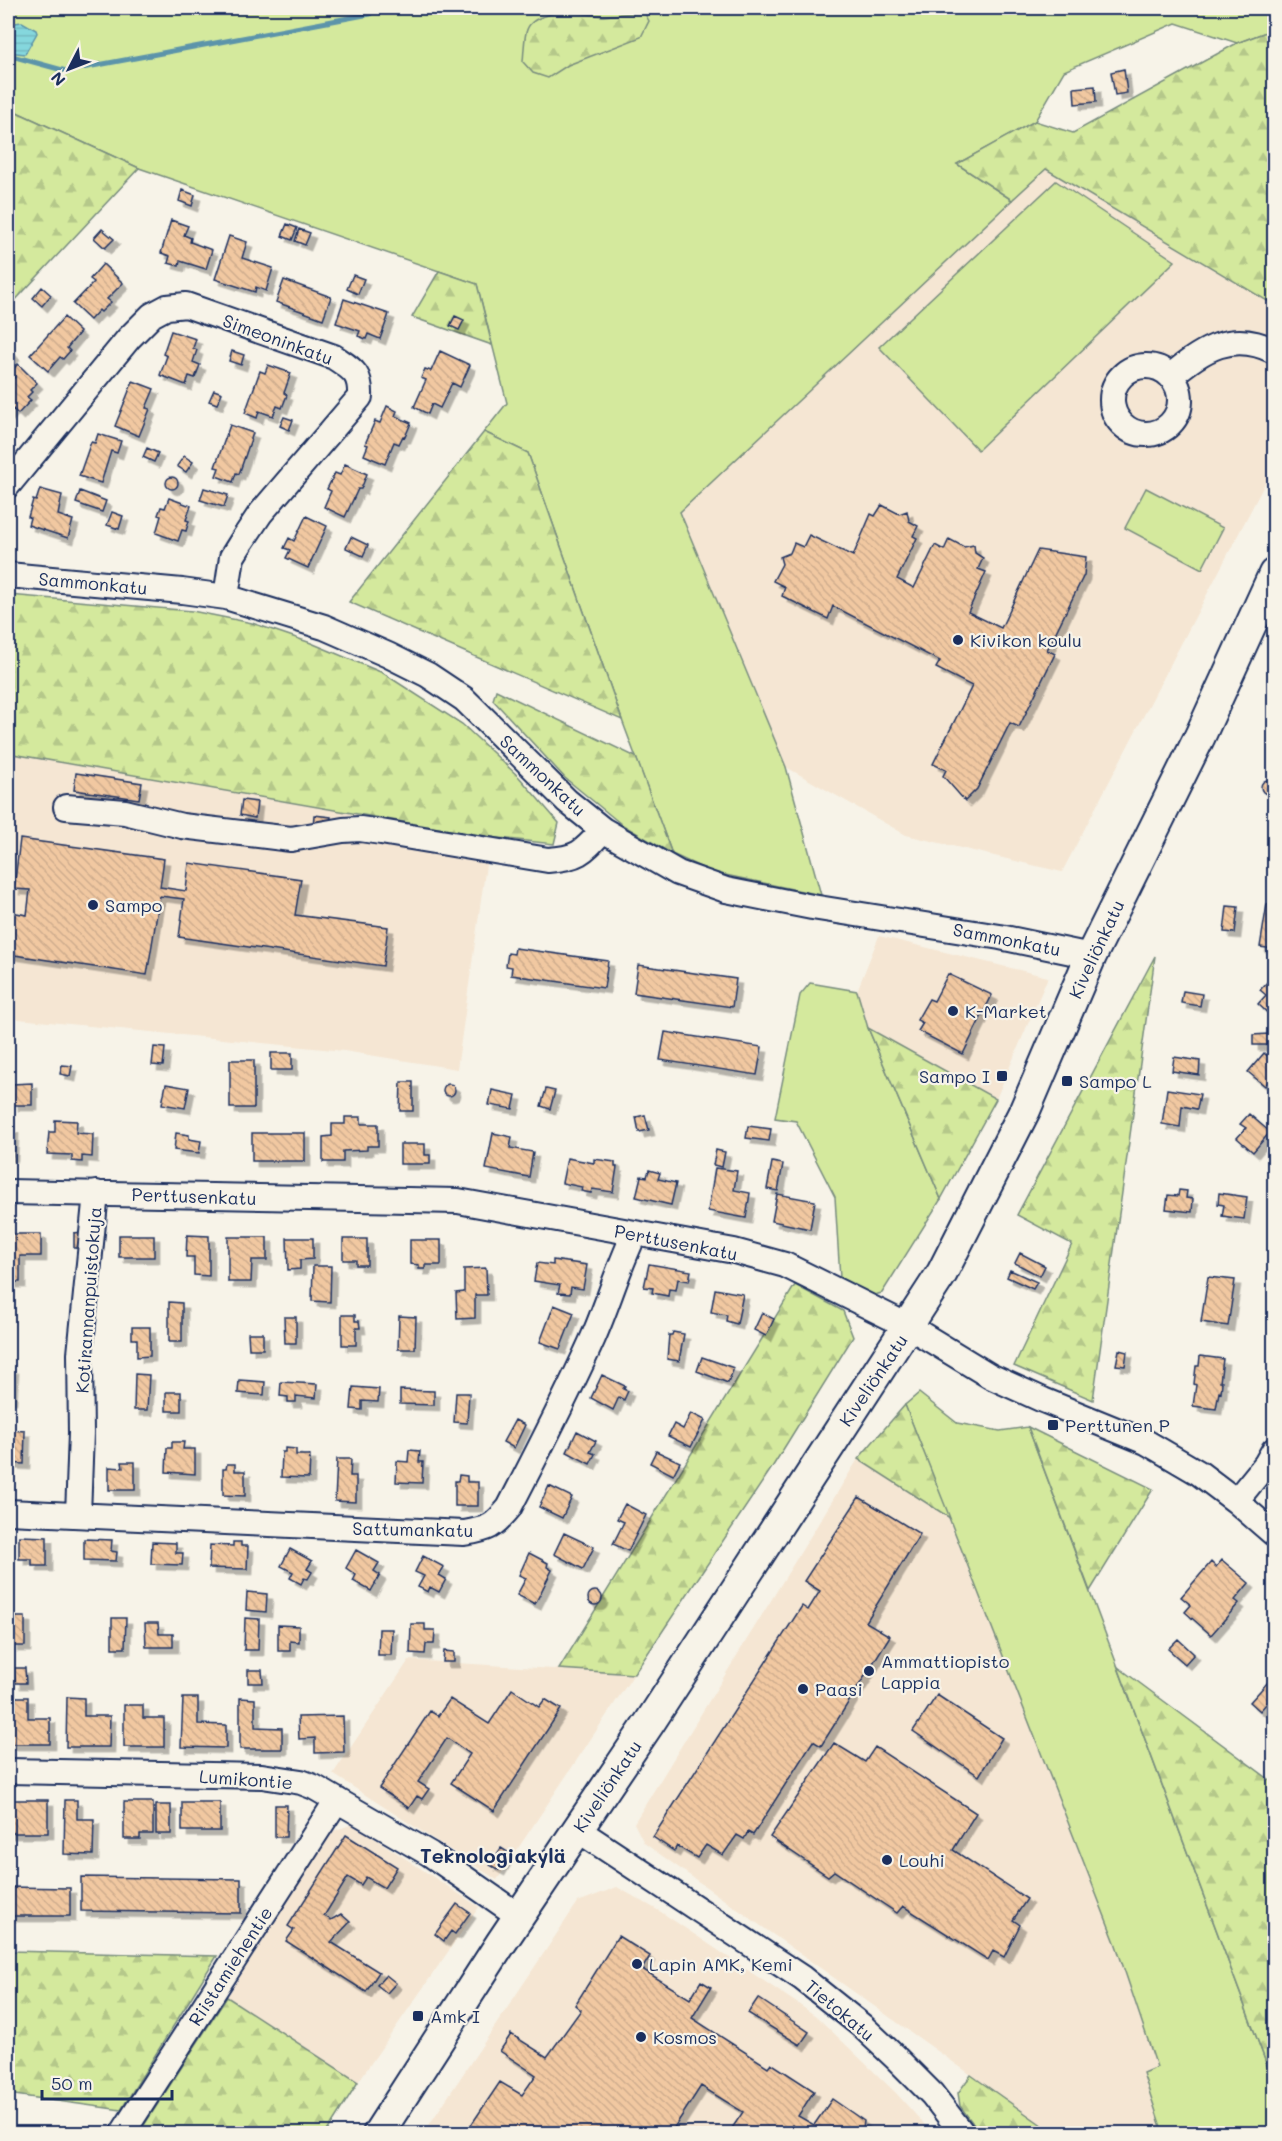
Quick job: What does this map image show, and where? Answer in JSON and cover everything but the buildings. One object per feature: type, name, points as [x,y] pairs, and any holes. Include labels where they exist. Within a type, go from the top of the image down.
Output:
[{"type":"main road","name":"Kiveliönkatu","points":[[378,2133],[942,1273],[1020,1120],[1091,956],[1200,736],[1275,574]]},
{"type":"street","name":"Simeoninkatu","points":[[8,485],[129,338],[152,315],[167,308],[186,305],[334,357],[354,370],[361,382],[360,397],[260,514],[242,540],[232,557],[226,597]]},
{"type":"street","points":[[1171,376],[1197,354],[1229,342],[1250,343],[1275,351]]},
{"type":"street","name":"Sammonkatu","points":[[8,575],[226,597],[324,627],[388,655],[428,675],[464,699],[567,801],[603,830],[678,873],[726,890],[812,907],[1000,937],[1091,956]]},
{"type":"street","points":[[66,807],[124,812],[182,826],[291,839],[360,829],[548,860],[569,858],[584,850],[603,830]]},
{"type":"street","name":"Perttusenkatu","points":[[8,1192],[459,1201],[734,1251],[785,1265],[908,1326],[990,1376],[1042,1401],[1146,1442],[1198,1473],[1275,1534]]},
{"type":"street","name":"Kotirannanpuistokuja","points":[[78,1515],[81,1433],[80,1354],[96,1193]]},
{"type":"street","name":"Sattumankatu","points":[[8,1512],[464,1533],[486,1529],[497,1522],[509,1508],[569,1392],[634,1234]]},
{"type":"street","points":[[1236,1501],[1275,1450]]},
{"type":"street","name":"Lumikontie","points":[[8,1771],[262,1776],[301,1782],[314,1787],[430,1854],[519,1916]]},
{"type":"street","name":"Riistamiehentie","points":[[122,2133],[337,1800]]},
{"type":"street","name":"Tietokatu","points":[[578,1830],[802,1978],[862,2026],[896,2058],[932,2094],[963,2133]]},
{"type":"shaded area","name":"Kivikon koulu","points":[[1045,169],[1274,305],[1274,466],[1062,872],[906,835],[786,767],[679,513]]},
{"type":"shaded area","points":[[13,754],[490,837],[457,1069],[344,1051],[8,1018],[8,768]]},
{"type":"shaded area","points":[[879,936],[1048,977],[996,1099],[868,1028],[857,991]]},
{"type":"shaded area","name":"Ammattiopisto Lappia","points":[[858,1459],[950,1518],[1116,1945],[1157,2067],[1143,2074],[1163,2133],[1051,2133],[644,1843],[634,1823]]},
{"type":"shaded area","points":[[409,1660],[634,1674],[497,1880],[333,1774]]},
{"type":"shaded area","points":[[353,1824],[479,1907],[358,2082],[227,1997],[333,1831]]},
{"type":"shaded area","name":"Lapin AMK, Kemi","points":[[617,1887],[661,1912],[816,2016],[896,2093],[932,2133],[423,2134],[578,1902]]},
{"type":"green space","points":[[8,8],[1274,8],[1274,29],[1237,43],[1176,23],[1064,71],[1035,121],[957,164],[1012,200],[680,512],[786,767],[821,895],[711,872],[672,854],[528,453],[484,432],[507,403],[477,284],[139,168],[8,108]]},
{"type":"green space","points":[[562,11],[603,16],[644,12],[649,21],[641,37],[568,65],[548,78],[533,73],[523,62],[526,31],[533,21]]},
{"type":"green space","points":[[1274,29],[1274,305],[1046,169],[1012,200],[957,164],[1035,121],[1073,133],[1237,43]]},
{"type":"green space","points":[[8,108],[139,168],[8,308]]},
{"type":"green space","points":[[1056,181],[1175,261],[978,450],[879,347]]},
{"type":"green space","points":[[439,271],[477,284],[492,345],[412,317]]},
{"type":"green space","points":[[484,432],[528,453],[622,720],[349,602]]},
{"type":"green space","points":[[1146,488],[1223,528],[1202,569],[1125,528]]},
{"type":"green space","points":[[9,595],[192,611],[252,623],[311,643],[383,673],[462,724],[519,777],[559,823],[554,844],[490,837],[13,754]]},
{"type":"green space","points":[[496,690],[636,757],[672,854],[621,824],[565,778],[493,700]]},
{"type":"green space","points":[[1155,956],[1093,1400],[1014,1366],[1072,1244],[1017,1215]]},
{"type":"green space","points":[[810,983],[857,991],[868,1028],[941,1199],[882,1293],[870,1296],[840,1278],[835,1197],[796,1121],[775,1118],[800,995]]},
{"type":"green space","points":[[868,1028],[996,1099],[941,1199]]},
{"type":"green space","points":[[795,1285],[843,1311],[853,1337],[771,1469],[634,1674],[559,1669]]},
{"type":"green space","points":[[919,1393],[957,1423],[1000,1431],[1028,1427],[1274,2084],[1274,2133],[1163,2133],[1143,2073],[1157,2067],[1116,1945],[905,1405]]},
{"type":"green space","points":[[905,1405],[950,1518],[858,1459]]},
{"type":"green space","points":[[1028,1427],[1153,1489],[1090,1591]]},
{"type":"green space","points":[[1118,1667],[1274,1783],[1274,2084]]},
{"type":"green space","points":[[8,1951],[217,1956],[121,2110],[8,2094]]},
{"type":"green space","points":[[227,1997],[358,2082],[326,2133],[139,2133]]},
{"type":"green space","points":[[971,2075],[1051,2133],[980,2133],[960,2106],[958,2093]]},
{"type":"water","points":[[22,22],[36,30],[37,33],[25,54],[8,52],[8,31],[15,23]]},
{"type":"waterway","points":[[381,12],[404,8]]},
{"type":"waterway","points":[[8,55],[66,71],[370,14]]},
{"type":"place","name":"Kivikon koulu","points":[[958,640]]},
{"type":"place","name":"Sampo","points":[[93,905]]},
{"type":"place","name":"K-Market","points":[[953,1011]]},
{"type":"place","name":"Sampo I","points":[[1002,1076]]},
{"type":"place","name":"Sampo L","points":[[1067,1081]]},
{"type":"place","name":"Perttunen P","points":[[1053,1425]]},
{"type":"place","name":"Ammattiopisto Lappia","points":[[869,1671]]},
{"type":"place","name":"Paasi","points":[[803,1689]]},
{"type":"place","name":"Louhi","points":[[887,1860]]},
{"type":"place","name":"Lapin AMK, Kemi","points":[[637,1964]]},
{"type":"place","name":"Amk I","points":[[418,2016]]},
{"type":"place","name":"Kosmos","points":[[641,2037]]},
{"type":"district","name":"Teknologiakylä","points":[[493,1855]]}]
